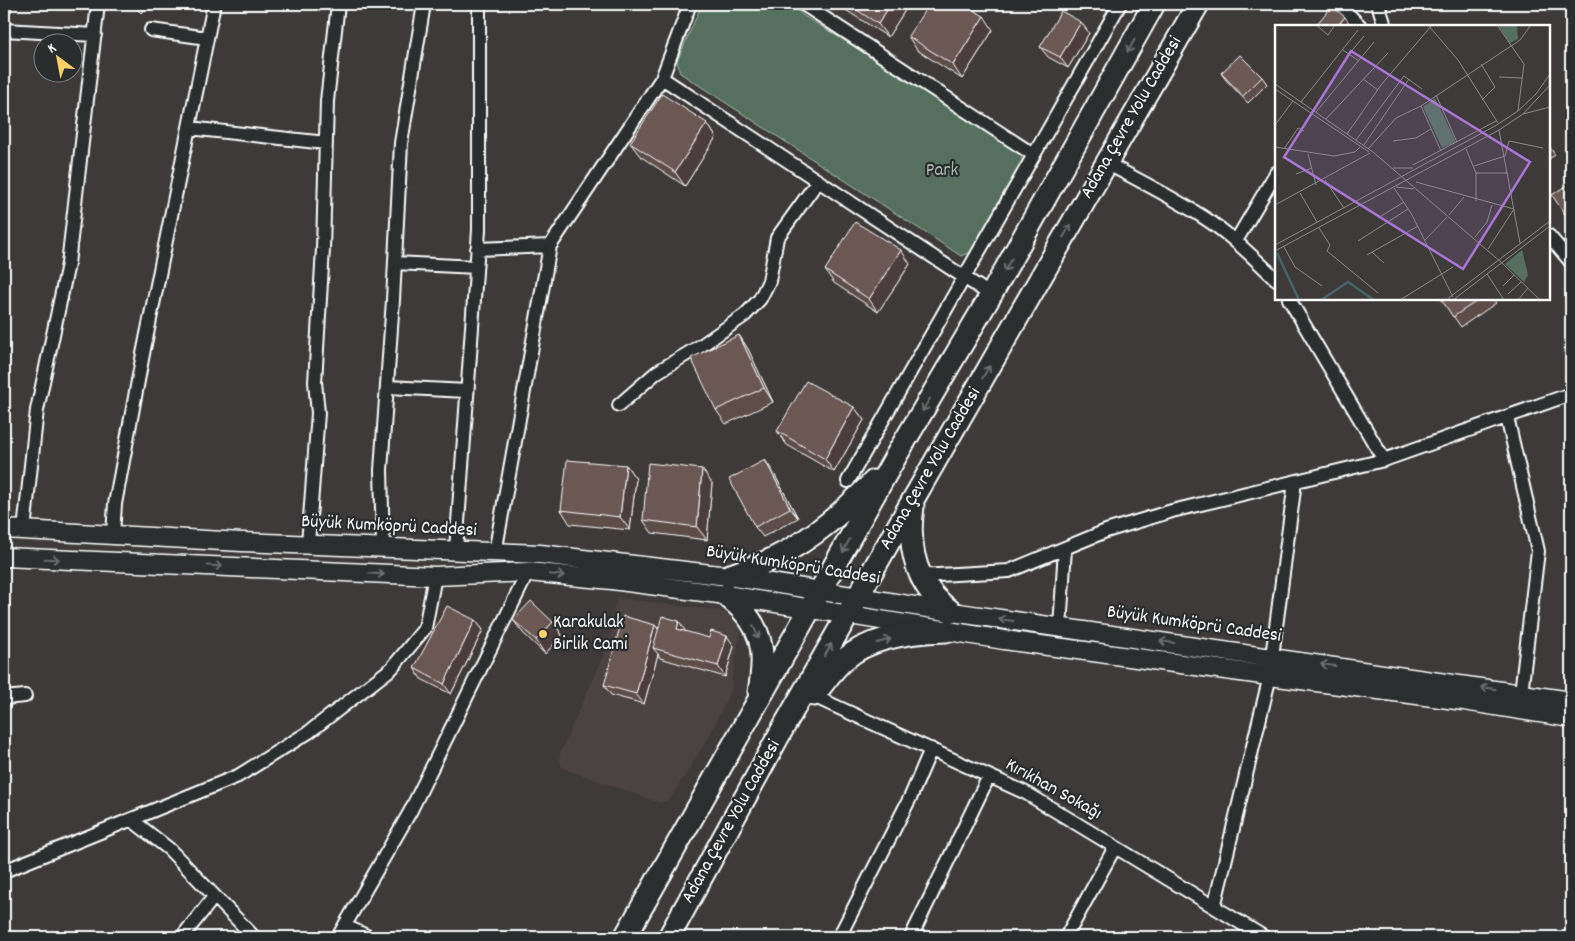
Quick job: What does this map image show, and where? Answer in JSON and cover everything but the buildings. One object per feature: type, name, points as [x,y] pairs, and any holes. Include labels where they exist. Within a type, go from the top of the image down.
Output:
[{"type":"highway","name":"Adana Çevre Yolu Caddesi","points":[[625,937],[896,456],[991,295],[1154,4]]},
{"type":"highway","name":"Adana Çevre Yolu Caddesi","points":[[669,937],[847,615],[1198,4]]},
{"type":"highway","points":[[757,705],[763,652],[752,622],[727,586],[810,537],[862,493],[896,456]]},
{"type":"highway","points":[[784,728],[845,659],[859,650],[949,622],[921,576],[914,557],[910,523],[914,498]]},
{"type":"main road","name":"Büyük Kumköprü Caddesi","points":[[4,529],[540,554],[816,600],[858,597],[949,622],[1270,676],[1464,700],[1571,718]]},
{"type":"main road","name":"Büyük Kumköprü Caddesi","points":[[4,557],[435,576],[528,572],[612,580],[727,586]]},
{"type":"main road","name":"Büyük Kumköprü Caddesi","points":[[816,600],[847,615],[1060,628],[1571,701]]},
{"type":"street","points":[[4,4],[4,9]]},
{"type":"street","points":[[24,530],[37,410],[68,264],[98,4]]},
{"type":"street","points":[[113,534],[115,504],[143,354],[214,4]]},
{"type":"street","points":[[308,544],[318,413],[315,382],[323,249],[327,101],[338,4]]},
{"type":"street","points":[[383,547],[382,470],[401,143],[424,4]]},
{"type":"street","points":[[456,550],[479,210],[479,4]]},
{"type":"street","points":[[495,553],[550,246],[662,78],[690,4]]},
{"type":"street","points":[[803,4],[1034,155]]},
{"type":"street","points":[[848,481],[1120,4]]},
{"type":"street","points":[[1338,4],[1359,25]]},
{"type":"street","points":[[1378,4],[1385,25]]},
{"type":"street","points":[[4,30],[94,34]]},
{"type":"street","points":[[151,30],[207,38]]},
{"type":"street","points":[[662,78],[991,295]]},
{"type":"street","points":[[189,128],[326,143]]},
{"type":"street","points":[[1106,163],[1156,188],[1205,218],[1236,241],[1275,278]]},
{"type":"street","points":[[1236,241],[1275,175]]},
{"type":"street","points":[[619,405],[657,372],[702,345],[745,315],[760,299],[769,281],[778,238],[818,181]]},
{"type":"street","points":[[1550,237],[1571,262]]},
{"type":"street","points":[[477,249],[550,246]]},
{"type":"street","points":[[395,264],[476,267]]},
{"type":"street","points":[[1290,300],[1384,460]]},
{"type":"street","points":[[387,387],[467,391]]},
{"type":"street","points":[[921,576],[1009,571],[1106,531],[1172,511],[1384,460],[1571,394]]},
{"type":"street","points":[[1506,417],[1538,551],[1521,693]]},
{"type":"street","points":[[1272,657],[1295,482]]},
{"type":"street","points":[[1060,628],[1065,548]]},
{"type":"street","points":[[338,937],[410,812],[528,572]]},
{"type":"street","points":[[4,871],[238,776],[309,732],[392,668],[425,628],[435,576]]},
{"type":"street","points":[[1214,908],[1270,676]]},
{"type":"street","points":[[4,698],[25,696]]},
{"type":"street","name":"Kırıkhan Sokağı","points":[[813,696],[1026,793],[1264,937]]},
{"type":"street","points":[[839,937],[911,796],[931,749]]},
{"type":"street","points":[[911,937],[989,776]]},
{"type":"street","points":[[132,820],[169,849],[254,937]]},
{"type":"street","points":[[1066,937],[1115,847]]},
{"type":"street","points":[[182,937],[214,897]]},
{"type":"street","points":[[345,926],[369,937]]},
{"type":"shaded area","points":[[616,598],[724,611],[741,629],[732,677],[732,688],[708,739],[670,799],[660,803],[562,768],[559,756],[609,642]]},
{"type":"green space","name":"Park","points":[[702,4],[789,4],[804,16],[1019,146],[1023,163],[974,251],[961,256],[680,73],[677,61]]},
{"type":"place","name":"Karakulak Birlik Cami","points":[[543,634]]}]
